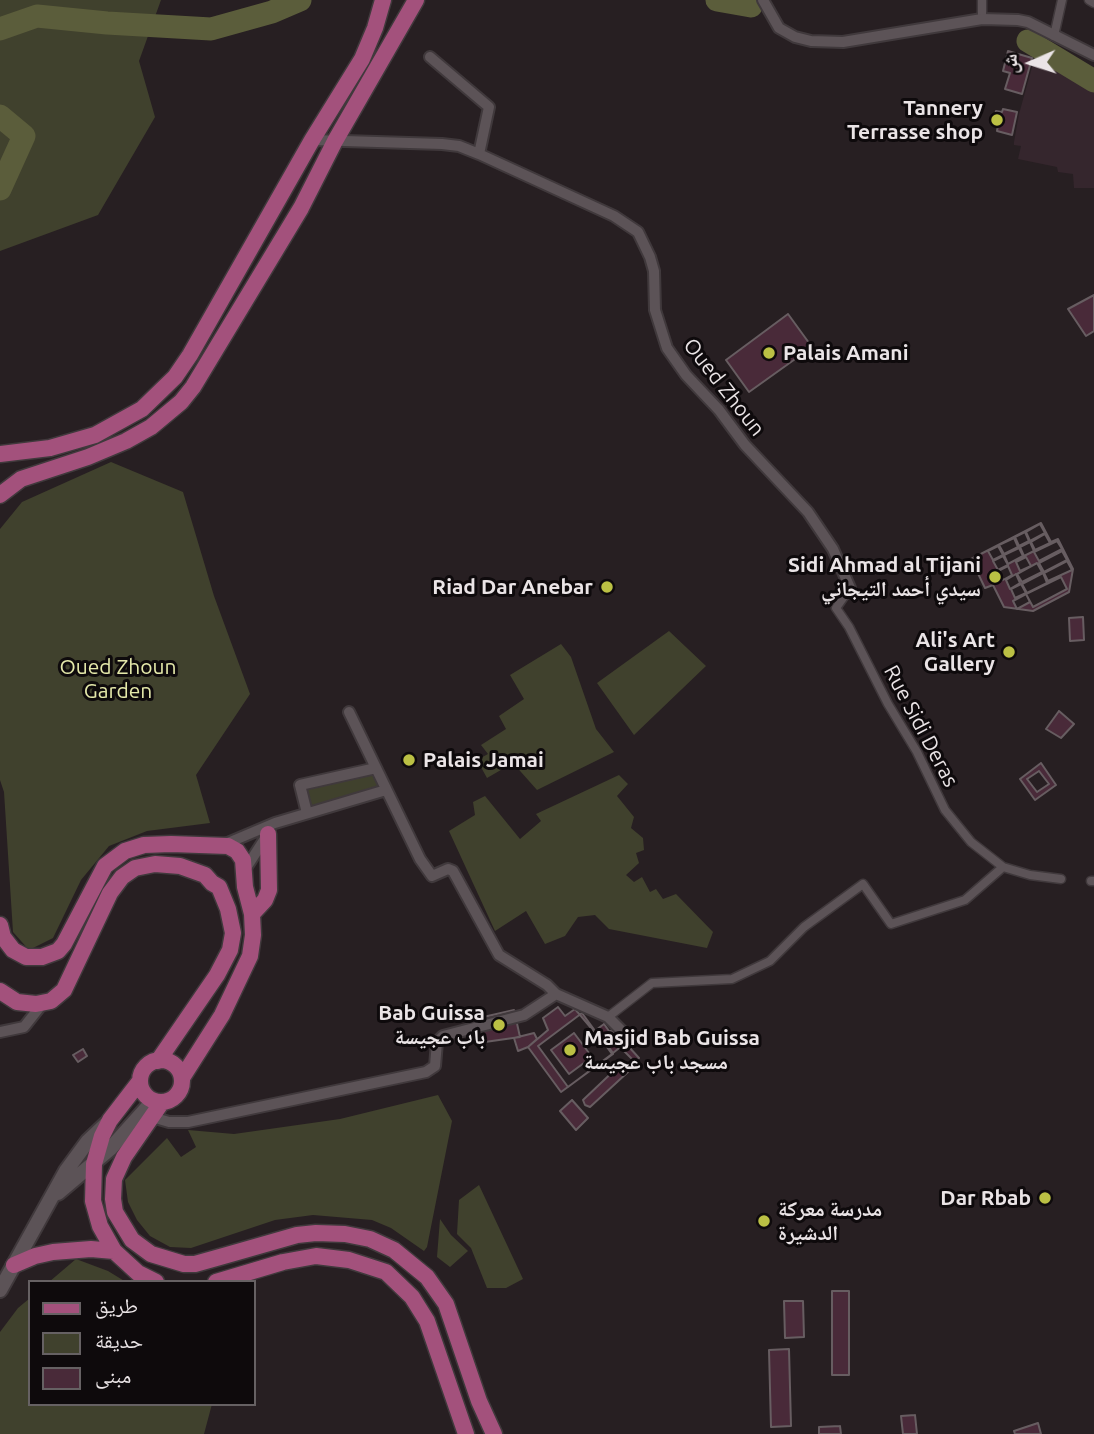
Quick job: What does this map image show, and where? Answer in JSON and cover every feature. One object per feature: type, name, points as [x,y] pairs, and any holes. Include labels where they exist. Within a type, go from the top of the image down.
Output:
[{"type":"main road","points":[[0,495],[22,479],[126,441],[151,427],[181,402],[194,387],[301,208],[335,141],[416,0]]},
{"type":"main road","points":[[0,454],[50,448],[85,439],[119,423],[158,396],[183,367],[312,140],[367,50],[382,4]]},
{"type":"main road","points":[[252,914],[265,901],[269,890],[272,829]]},
{"type":"main road","points":[[0,925],[8,945],[20,955],[33,958],[50,954],[64,944],[101,873],[119,855],[135,847],[158,844],[228,846],[237,851],[243,860],[252,914],[253,942],[247,966],[222,1015],[182,1078],[179,1093],[170,1101],[155,1107],[94,1164],[54,1196]]},
{"type":"main road","points":[[0,991],[17,1002],[43,1003],[58,996],[70,982],[110,893],[122,877],[135,869],[155,864],[180,866],[205,875],[219,887],[231,919],[233,933],[230,950],[217,975],[158,1061],[144,1069],[141,1081],[110,1120],[77,1154],[0,1290]]},
{"type":"main road","points":[[158,1061],[173,1064],[182,1078]]},
{"type":"main road","points":[[141,1081],[145,1095],[155,1107]]},
{"type":"main road","points":[[155,1107],[124,1157],[114,1179],[113,1199],[116,1212],[132,1240],[151,1254],[184,1264],[217,1258],[297,1235],[316,1233],[359,1237],[394,1250],[427,1277],[446,1304],[479,1401],[494,1434]]},
{"type":"main road","points":[[110,1120],[94,1164],[92,1185],[96,1214],[103,1234],[114,1251],[138,1273],[152,1280]]},
{"type":"main road","points":[[14,1265],[53,1252],[91,1249],[114,1251]]},
{"type":"main road","points":[[223,1280],[283,1262],[316,1256],[349,1260],[386,1272],[412,1297],[427,1321],[466,1434]]},
{"type":"street","points":[[763,0],[779,28],[795,37],[811,41],[843,42],[982,19],[1018,20],[1028,22],[1094,55]]},
{"type":"street","points":[[982,0],[982,19]]},
{"type":"street","points":[[1054,36],[1062,0]]},
{"type":"street","points":[[1089,0],[1094,3]]},
{"type":"street","points":[[430,57],[489,107],[479,154]]},
{"type":"street","name":"Oued Zhoun","points":[[312,140],[459,146],[614,216],[638,232],[652,264],[655,310],[667,348],[686,375],[719,410],[745,445],[808,512],[833,549],[850,588]]},
{"type":"street","name":"Rue Sidi Deras","points":[[850,588],[836,608],[917,752],[945,810],[971,842],[1003,867]]},
{"type":"street","points":[[349,712],[430,874],[434,876],[449,869],[453,871],[499,955],[547,985],[556,994],[608,1017],[631,1040]]},
{"type":"street","points":[[307,813],[300,785],[376,768]]},
{"type":"street","points":[[219,846],[272,829],[307,813],[386,790]]},
{"type":"street","points":[[244,872],[272,829]]},
{"type":"street","points":[[608,1017],[652,983],[732,979],[770,961],[804,927],[863,884],[891,924],[965,900],[1003,867],[1030,875],[1061,879]]},
{"type":"street","points":[[155,1107],[169,1122],[188,1122],[426,1072],[435,1066],[436,1047],[440,1038],[524,1015],[556,994]]},
{"type":"street","points":[[0,1032],[24,1027],[43,1003]]},
{"type":"shaded area","points":[[1034,60],[1051,68],[1053,63],[1094,86],[1094,188],[1074,188],[1073,174],[1058,172],[1057,167],[1018,159],[1021,146],[1014,145],[1014,142]]},
{"type":"green space","points":[[0,0],[161,0],[139,61],[155,117],[98,215],[0,251]]},
{"type":"green space","name":"Oued Zhoun Garden","points":[[111,462],[183,492],[214,596],[250,694],[196,775],[210,823],[147,831],[109,846],[81,880],[53,938],[29,950],[13,932],[4,792],[0,780],[0,529],[22,502]]},
{"type":"green space","points":[[669,631],[706,666],[634,735],[597,683]]},
{"type":"green space","points":[[561,644],[571,657],[596,729],[614,752],[537,790],[513,763],[487,778],[477,760],[488,754],[481,745],[506,729],[499,716],[524,699],[510,675]]},
{"type":"green space","points":[[380,766],[390,787],[308,811],[301,784]]},
{"type":"green space","points":[[619,775],[628,784],[617,796],[634,817],[631,828],[643,838],[644,850],[636,853],[639,863],[626,875],[634,882],[642,877],[650,892],[656,889],[663,899],[676,894],[713,932],[707,948],[609,929],[595,915],[578,917],[565,936],[545,944],[526,911],[495,931],[449,831],[475,815],[473,802],[485,796],[520,839],[541,821],[536,814]]},
{"type":"green space","points":[[438,1095],[452,1121],[424,1251],[391,1228],[372,1220],[313,1215],[275,1220],[191,1248],[170,1247],[150,1236],[137,1220],[128,1202],[125,1180],[167,1138],[181,1157],[196,1147],[188,1130],[234,1134],[340,1119]]},
{"type":"green space","points":[[479,1185],[523,1279],[506,1288],[487,1288],[471,1248],[457,1234],[459,1200]]},
{"type":"green space","points":[[440,1219],[451,1235],[468,1251],[450,1267],[437,1257]]},
{"type":"green space","points":[[76,1259],[108,1271],[123,1280],[51,1280]]},
{"type":"green space","points":[[28,1300],[28,1406],[211,1406],[204,1434],[0,1434],[0,1332],[18,1308]]},
{"type":"building","points":[[1008,51],[1032,58],[1022,94],[1005,89],[1010,73],[1003,71]]},
{"type":"building","points":[[1003,109],[1017,112],[1012,135],[997,131],[998,124],[993,123],[996,111],[1002,112]]},
{"type":"building","points":[[1094,295],[1094,331],[1086,336],[1068,309]]},
{"type":"building","name":"Palais Amani","points":[[788,314],[812,347],[749,392],[726,360]]},
{"type":"building","points":[[1041,523],[1051,542],[1058,539],[1073,569],[1069,592],[1033,611],[1004,607],[993,585],[985,588],[971,559]],"holes":[[[1008,566],[1012,575],[1003,580],[998,571]],[[1061,577],[1067,589],[1033,607],[1026,594]]]},
{"type":"building","points":[[1040,524],[1045,533],[1030,541],[1026,532]]},
{"type":"building","points":[[1025,532],[1029,541],[1019,546],[1015,537]]},
{"type":"building","points":[[1045,534],[1050,543],[1035,550],[1031,542]]},
{"type":"building","points":[[1014,538],[1018,547],[1004,554],[999,545]]},
{"type":"building","points":[[1057,541],[1062,549],[1039,561],[1034,552]]},
{"type":"building","points":[[1030,542],[1034,551],[1024,556],[1020,547]]},
{"type":"building","points":[[998,546],[1003,555],[993,560],[988,551]]},
{"type":"building","points":[[1019,548],[1023,556],[1008,564],[1004,555]]},
{"type":"building","points":[[1062,551],[1067,560],[1044,572],[1039,563]]},
{"type":"building","points":[[1003,556],[1008,565],[998,570],[993,561]]},
{"type":"building","points":[[1026,557],[1031,566],[1020,571],[1016,562]]},
{"type":"building","points":[[1067,561],[1072,570],[1048,581],[1044,573]]},
{"type":"building","points":[[1037,563],[1042,572],[1022,582],[1017,574]]},
{"type":"building","points":[[1043,573],[1047,583],[1027,593],[1022,584]]},
{"type":"building","points":[[1016,574],[1020,583],[1010,589],[1006,580]]},
{"type":"building","points":[[1021,584],[1026,593],[1015,598],[1011,589]]},
{"type":"building","points":[[1026,594],[1030,602],[1017,609],[1013,601]]},
{"type":"building","points":[[1083,617],[1084,640],[1070,641],[1069,618]]},
{"type":"building","points":[[1059,711],[1074,724],[1061,738],[1046,729]]},
{"type":"building","points":[[1041,763],[1056,785],[1035,800],[1020,779]],"holes":[[[1039,771],[1049,784],[1037,792],[1027,779]]]},
{"type":"building","name":"Masjid Bab Guissa مسجد باب عجيسة","points":[[558,1007],[565,1016],[575,1009],[613,1054],[561,1092],[528,1047],[548,1030],[543,1018]]},
{"type":"building","name":"Bab Guissa باب عجيسة","points":[[514,1010],[520,1037],[485,1042],[479,1018]]},
{"type":"building","points":[[582,1013],[612,1054],[568,1087],[538,1046]],"holes":[[[574,1033],[592,1057],[569,1074],[551,1050]]]},
{"type":"building","points":[[604,1024],[609,1031],[601,1037],[596,1030]]},
{"type":"building","points":[[612,1030],[623,1045],[613,1053],[602,1038]]},
{"type":"building","points":[[534,1033],[537,1039],[518,1051],[514,1038]]},
{"type":"building","points":[[629,1047],[639,1058],[635,1062],[624,1051]]},
{"type":"building","points":[[83,1049],[87,1056],[78,1062],[73,1055]]},
{"type":"building","points":[[621,1064],[628,1072],[590,1107],[585,1105],[583,1100]]},
{"type":"building","points":[[572,1100],[588,1118],[576,1130],[560,1111]]},
{"type":"building","points":[[832,1291],[849,1291],[849,1375],[832,1375]]},
{"type":"building","points":[[784,1301],[803,1301],[804,1337],[785,1338]]},
{"type":"building","points":[[789,1349],[791,1426],[771,1427],[769,1350]]},
{"type":"building","points":[[915,1415],[917,1434],[903,1434],[901,1416]]},
{"type":"building","points":[[1038,1423],[1041,1434],[1015,1434],[1014,1431]]},
{"type":"building","points":[[840,1426],[841,1434],[819,1434],[819,1427]]},
{"type":"waterway","points":[[0,29],[37,16],[211,29],[272,12],[300,0]]},
{"type":"waterway","points":[[717,0],[751,6]]},
{"type":"waterway","points":[[1028,41],[1094,81]]},
{"type":"waterway","points":[[0,116],[24,136],[0,189]]},
{"type":"place","name":"Tannery Terrasse shop","points":[[997,120]]},
{"type":"place","name":"Palais Amani","points":[[769,353]]},
{"type":"place","name":"Sidi Ahmad al Tijani سيدي أحمد التيجاني","points":[[995,577]]},
{"type":"place","name":"Riad Dar Anebar","points":[[607,587]]},
{"type":"place","name":"Ali's Art Gallery","points":[[1009,652]]},
{"type":"place","name":"Palais Jamai","points":[[409,760]]},
{"type":"place","name":"Bab Guissa باب عجيسة","points":[[499,1025]]},
{"type":"place","name":"Masjid Bab Guissa مسجد باب عجيسة","points":[[570,1050]]},
{"type":"place","name":"Dar Rbab","points":[[1045,1198]]},
{"type":"place","name":"مدرسة معركة الدشيرة","points":[[764,1221]]}]
